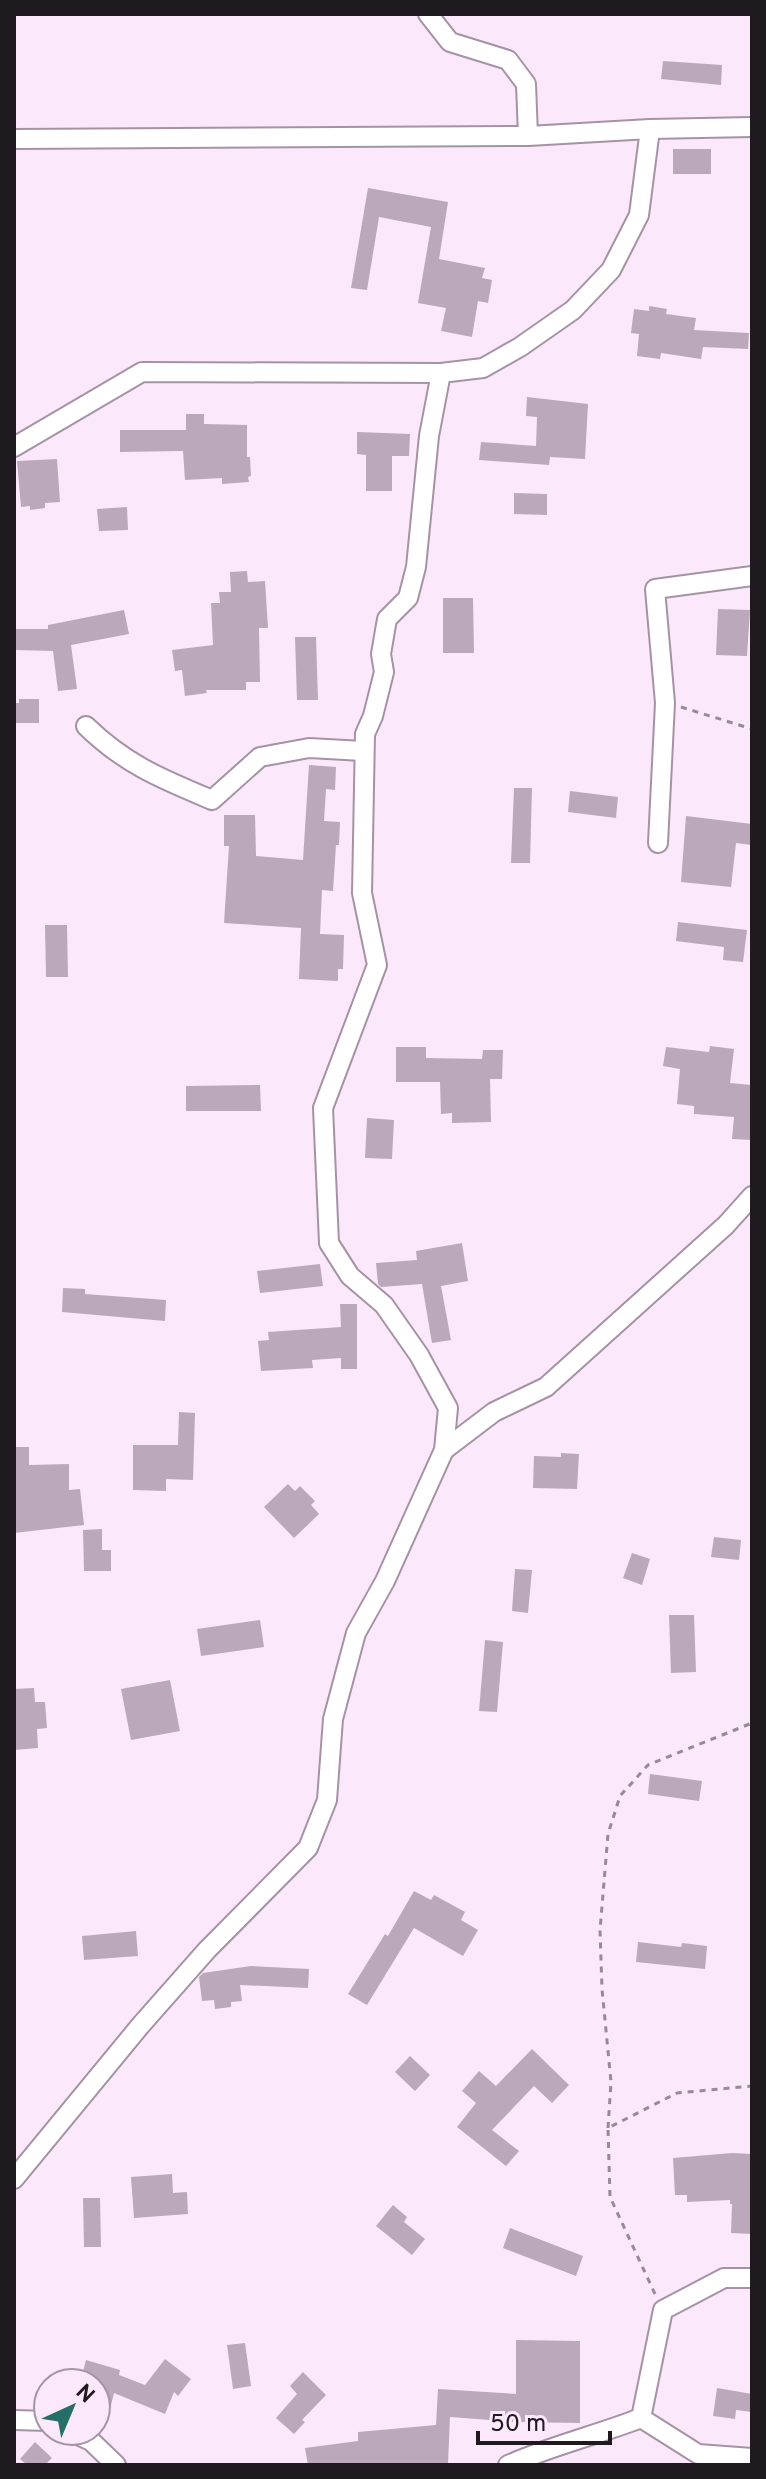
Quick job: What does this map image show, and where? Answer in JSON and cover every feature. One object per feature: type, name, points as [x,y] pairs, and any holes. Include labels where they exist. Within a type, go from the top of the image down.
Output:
[{"type":"street","points":[[428,14],[450,42],[508,60],[526,84],[528,136]]},
{"type":"street","points":[[14,139],[528,136],[752,127]]},
{"type":"street","points":[[14,447],[142,372],[441,373],[483,368],[573,310],[611,270],[639,215],[650,129]]},
{"type":"street","points":[[14,2179],[188,1972],[308,1848],[327,1800],[333,1719],[356,1633],[385,1581],[444,1450],[448,1408],[419,1355],[384,1305],[350,1276],[329,1243],[323,1108],[377,965],[362,893],[363,751],[365,734],[384,672],[381,654],[387,619],[408,598],[416,567],[429,436],[441,373]]},
{"type":"street","points":[[658,843],[665,703],[655,589],[752,576]]},
{"type":"street","points":[[86,726],[111,750],[143,770],[212,800],[260,757],[309,748],[363,751]]},
{"type":"street","points":[[444,1450],[494,1412],[546,1387],[726,1225],[752,1196]]},
{"type":"street","points":[[641,2418],[663,2310],[724,2278],[752,2278]]},
{"type":"street","points":[[641,2418],[698,2454],[752,2458]]},
{"type":"street","points":[[508,2465],[540,2451],[591,2437],[641,2418]]},
{"type":"street","points":[[97,2447],[116,2465]]},
{"type":"path","points":[[665,703],[752,729]]},
{"type":"path","points":[[663,2310],[610,2197],[608,2128],[611,2082],[600,1930],[608,1834],[620,1796],[648,1765],[752,1723]]},
{"type":"path","points":[[608,2128],[677,2093],[752,2086]]},
{"type":"building","points":[[663,61],[722,65],[721,85],[661,79]]},
{"type":"building","points":[[673,149],[711,149],[711,174],[673,174]]},
{"type":"building","points":[[368,188],[448,202],[439,259],[485,268],[482,278],[492,280],[488,303],[478,301],[472,337],[441,331],[446,308],[418,303],[431,227],[379,217],[367,290],[351,288]]},
{"type":"building","points":[[649,306],[667,309],[666,314],[696,318],[694,330],[749,333],[748,349],[703,347],[701,359],[661,353],[660,359],[637,356],[639,334],[631,333],[634,309],[649,311]]},
{"type":"building","points":[[527,397],[588,404],[585,459],[550,457],[549,465],[479,460],[481,442],[536,446],[537,417],[526,416]]},
{"type":"building","points":[[186,414],[204,414],[204,424],[247,425],[249,482],[222,484],[222,478],[185,480],[183,451],[120,452],[120,430],[186,430]]},
{"type":"building","points":[[357,432],[410,434],[409,456],[392,456],[392,491],[366,491],[366,455],[357,454]]},
{"type":"building","points":[[57,459],[60,502],[45,503],[45,508],[30,510],[30,506],[21,507],[17,461]]},
{"type":"building","points":[[514,493],[547,494],[547,515],[514,514]]},
{"type":"building","points":[[127,507],[128,530],[99,531],[97,509]]},
{"type":"building","points":[[247,571],[248,582],[265,581],[268,628],[259,628],[260,682],[246,682],[246,690],[206,690],[207,693],[185,696],[182,670],[175,671],[172,650],[213,645],[211,603],[220,603],[219,592],[231,592],[230,572]]},
{"type":"building","points":[[443,598],[473,598],[474,653],[443,653]]},
{"type":"building","points":[[718,609],[750,610],[747,656],[716,655]]},
{"type":"building","points":[[124,610],[129,634],[71,645],[77,689],[58,691],[53,651],[14,650],[14,629],[48,629],[48,625]]},
{"type":"building","points":[[295,637],[316,637],[318,700],[297,700]]},
{"type":"building","points":[[19,699],[39,699],[39,723],[14,723],[14,703],[19,703]]},
{"type":"building","points":[[309,765],[336,767],[335,790],[326,789],[324,821],[340,822],[339,845],[336,845],[333,891],[322,890],[320,934],[344,935],[343,969],[338,969],[338,981],[299,979],[301,928],[224,923],[229,846],[224,846],[224,815],[255,815],[256,856],[303,860]]},
{"type":"building","points":[[514,788],[532,788],[530,863],[511,863]]},
{"type":"building","points":[[570,791],[618,797],[616,818],[568,812]]},
{"type":"building","points":[[686,816],[752,824],[752,845],[736,843],[731,887],[681,882]]},
{"type":"building","points":[[678,922],[747,930],[743,962],[723,960],[724,947],[676,941]]},
{"type":"building","points":[[45,925],[67,925],[68,977],[46,977]]},
{"type":"building","points":[[710,1046],[734,1049],[730,1083],[752,1085],[752,1140],[732,1139],[734,1117],[694,1114],[694,1106],[677,1104],[680,1069],[663,1066],[666,1047],[709,1052]]},
{"type":"building","points":[[396,1047],[426,1047],[426,1058],[482,1059],[483,1050],[503,1050],[502,1079],[490,1079],[491,1122],[452,1123],[452,1113],[441,1114],[440,1082],[396,1082]]},
{"type":"building","points":[[260,1085],[261,1111],[186,1111],[186,1086]]},
{"type":"building","points":[[367,1118],[394,1120],[392,1159],[365,1158]]},
{"type":"building","points":[[462,1243],[468,1281],[441,1286],[451,1340],[432,1343],[422,1284],[381,1287],[376,1263],[417,1260],[416,1251]]},
{"type":"building","points":[[320,1264],[323,1286],[260,1293],[257,1271]]},
{"type":"building","points":[[63,1288],[85,1289],[85,1294],[166,1300],[165,1321],[62,1312]]},
{"type":"building","points":[[340,1304],[357,1304],[357,1369],[341,1369],[341,1358],[312,1360],[313,1368],[261,1371],[258,1341],[269,1340],[268,1332],[341,1327]]},
{"type":"building","points":[[179,1412],[195,1413],[193,1480],[166,1479],[166,1491],[133,1490],[133,1445],[178,1445]]},
{"type":"building","points":[[14,1447],[29,1447],[29,1465],[69,1464],[69,1490],[80,1489],[84,1525],[14,1533]]},
{"type":"building","points":[[561,1453],[579,1454],[577,1489],[533,1488],[534,1456],[561,1457]]},
{"type":"building","points":[[288,1484],[295,1491],[300,1486],[315,1501],[311,1505],[319,1514],[294,1538],[264,1507]]},
{"type":"building","points":[[102,1529],[102,1550],[111,1550],[111,1571],[84,1571],[83,1530]]},
{"type":"building","points":[[714,1537],[741,1540],[739,1560],[711,1557]]},
{"type":"building","points":[[632,1553],[650,1559],[642,1585],[623,1578]]},
{"type":"building","points":[[515,1569],[532,1570],[528,1613],[512,1611]]},
{"type":"building","points":[[669,1615],[694,1615],[696,1672],[671,1673]]},
{"type":"building","points":[[260,1620],[264,1647],[201,1656],[197,1629]]},
{"type":"building","points":[[485,1640],[503,1642],[497,1712],[479,1711]]},
{"type":"building","points":[[170,1680],[180,1731],[131,1740],[121,1689]]},
{"type":"building","points":[[34,1688],[35,1702],[45,1702],[47,1728],[37,1729],[38,1748],[14,1750],[14,1689]]},
{"type":"building","points":[[650,1774],[702,1781],[699,1801],[648,1794]]},
{"type":"building","points":[[414,1891],[431,1900],[434,1895],[465,1912],[461,1920],[478,1930],[463,1956],[414,1928],[367,2005],[348,1994]]},
{"type":"building","points":[[136,1931],[138,1956],[84,1960],[82,1936]]},
{"type":"building","points":[[638,1942],[681,1947],[682,1943],[707,1946],[705,1969],[636,1962]]},
{"type":"building","points":[[251,1966],[309,1969],[308,1988],[240,1985],[242,2001],[231,2002],[231,2007],[215,2009],[214,2000],[202,2001],[199,1977],[203,1973]]},
{"type":"building","points":[[532,2049],[569,2085],[552,2103],[534,2086],[492,2130],[519,2151],[506,2166],[457,2127],[476,2103],[462,2091],[479,2071],[496,2086]]},
{"type":"building","points":[[410,2056],[430,2075],[415,2091],[395,2072]]},
{"type":"building","points":[[752,2154],[752,2234],[731,2233],[730,2200],[687,2202],[687,2195],[675,2195],[673,2158]]},
{"type":"building","points":[[172,2174],[173,2193],[187,2192],[188,2214],[134,2218],[131,2177]]},
{"type":"building","points":[[83,2198],[100,2198],[101,2247],[84,2247]]},
{"type":"building","points":[[393,2205],[407,2217],[404,2222],[425,2239],[412,2255],[376,2226]]},
{"type":"building","points":[[510,2228],[583,2256],[576,2276],[503,2248]]},
{"type":"building","points":[[516,2340],[580,2341],[580,2423],[450,2417],[448,2464],[308,2465],[305,2448],[358,2441],[358,2432],[436,2425],[438,2389],[516,2394]]},
{"type":"building","points":[[245,2343],[251,2386],[233,2389],[227,2345]]},
{"type":"building","points":[[165,2359],[191,2379],[178,2396],[174,2392],[165,2414],[114,2393],[112,2401],[112,2368],[120,2370],[119,2375],[145,2385]]},
{"type":"building","points":[[86,2360],[110,2367],[84,2367]]},
{"type":"building","points":[[303,2372],[326,2395],[302,2420],[305,2422],[294,2434],[276,2418],[297,2394],[290,2386]]},
{"type":"building","points":[[717,2388],[752,2394],[752,2412],[736,2410],[735,2419],[713,2416]]},
{"type":"building","points":[[32,2445],[40,2447],[52,2458],[45,2465],[27,2465],[20,2459]]}]
